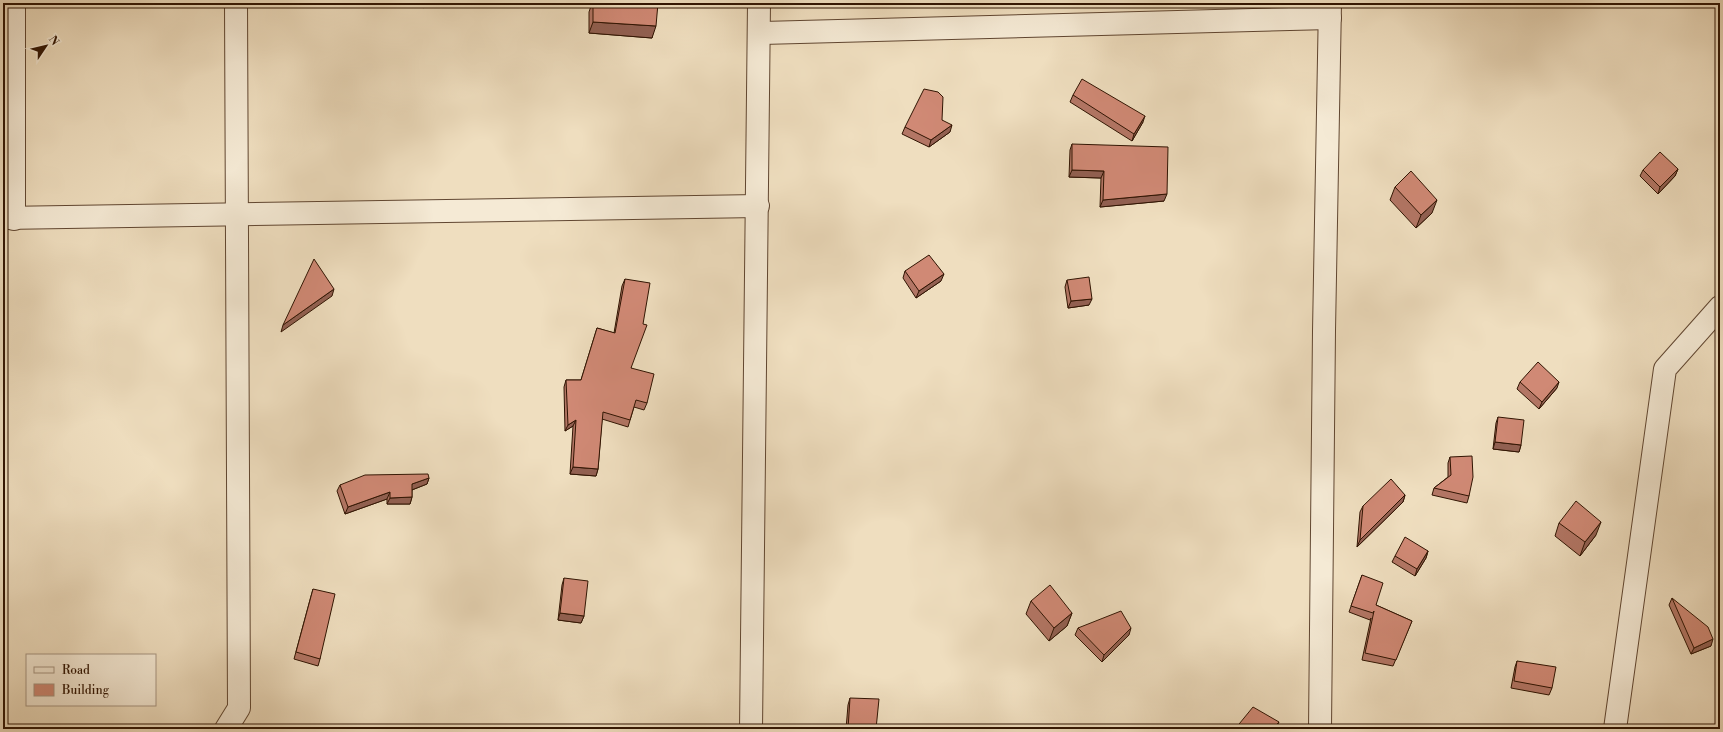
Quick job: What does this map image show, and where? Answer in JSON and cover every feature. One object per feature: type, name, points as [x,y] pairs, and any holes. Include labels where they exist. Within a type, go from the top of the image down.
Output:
[{"type":"street","points":[[14,3],[8,218],[758,206]]},
{"type":"street","points":[[226,729],[239,708],[236,3]]},
{"type":"street","points":[[751,729],[760,33],[759,3]]},
{"type":"street","points":[[760,33],[1330,11],[1324,331],[1320,729]]},
{"type":"street","points":[[1615,729],[1664,369],[1720,307]]},
{"type":"street","points":[[1664,369],[1720,329]]},
{"type":"building","points":[[593,3],[658,3],[656,26],[593,22]]},
{"type":"building","points":[[1082,79],[1145,116],[1134,134],[1073,95]]},
{"type":"building","points":[[924,89],[938,92],[943,97],[942,120],[952,125],[931,140],[905,127]]},
{"type":"building","points":[[1072,144],[1168,147],[1167,194],[1103,200],[1104,171],[1072,170]]},
{"type":"building","points":[[1660,152],[1678,169],[1660,187],[1643,170]]},
{"type":"building","points":[[1411,171],[1437,200],[1421,215],[1395,187]]},
{"type":"building","points":[[929,255],[944,274],[919,291],[905,271]]},
{"type":"building","points":[[314,259],[334,289],[283,325]]},
{"type":"building","points":[[1089,277],[1092,299],[1071,301],[1067,280]]},
{"type":"building","points":[[625,279],[650,283],[643,324],[647,325],[631,368],[654,374],[647,403],[636,400],[630,420],[603,412],[598,469],[573,467],[576,420],[568,425],[566,380],[581,380],[597,328],[615,333]]},
{"type":"building","points":[[1538,362],[1559,382],[1542,402],[1520,382]]},
{"type":"building","points":[[1498,417],[1524,420],[1521,445],[1495,442]]},
{"type":"building","points":[[1472,456],[1473,477],[1469,496],[1434,488],[1451,475],[1450,457]]},
{"type":"building","points":[[428,474],[429,478],[412,484],[412,497],[390,498],[390,492],[348,507],[340,485],[365,475]]},
{"type":"building","points":[[1391,479],[1405,495],[1360,540],[1363,506]]},
{"type":"building","points":[[1576,501],[1601,522],[1585,542],[1559,523]]},
{"type":"building","points":[[1405,537],[1428,551],[1417,569],[1395,556]]},
{"type":"building","points":[[1362,575],[1383,583],[1376,605],[1412,621],[1396,660],[1365,653],[1374,611],[1373,613],[1351,606]]},
{"type":"building","points":[[564,578],[588,581],[584,616],[560,613]]},
{"type":"building","points":[[1050,585],[1072,613],[1054,628],[1031,601]]},
{"type":"building","points":[[313,589],[335,594],[320,659],[296,652]]},
{"type":"building","points":[[1672,598],[1708,627],[1713,639],[1694,648]]},
{"type":"building","points":[[1121,611],[1131,628],[1104,655],[1078,628]]},
{"type":"building","points":[[1517,661],[1556,667],[1552,688],[1514,681]]},
{"type":"building","points":[[850,698],[879,699],[876,729],[848,729]]},
{"type":"building","points":[[1253,707],[1279,722],[1272,729],[1235,729]]},
{"type":"building","points":[[962,727],[962,729],[937,729],[937,728]]}]
